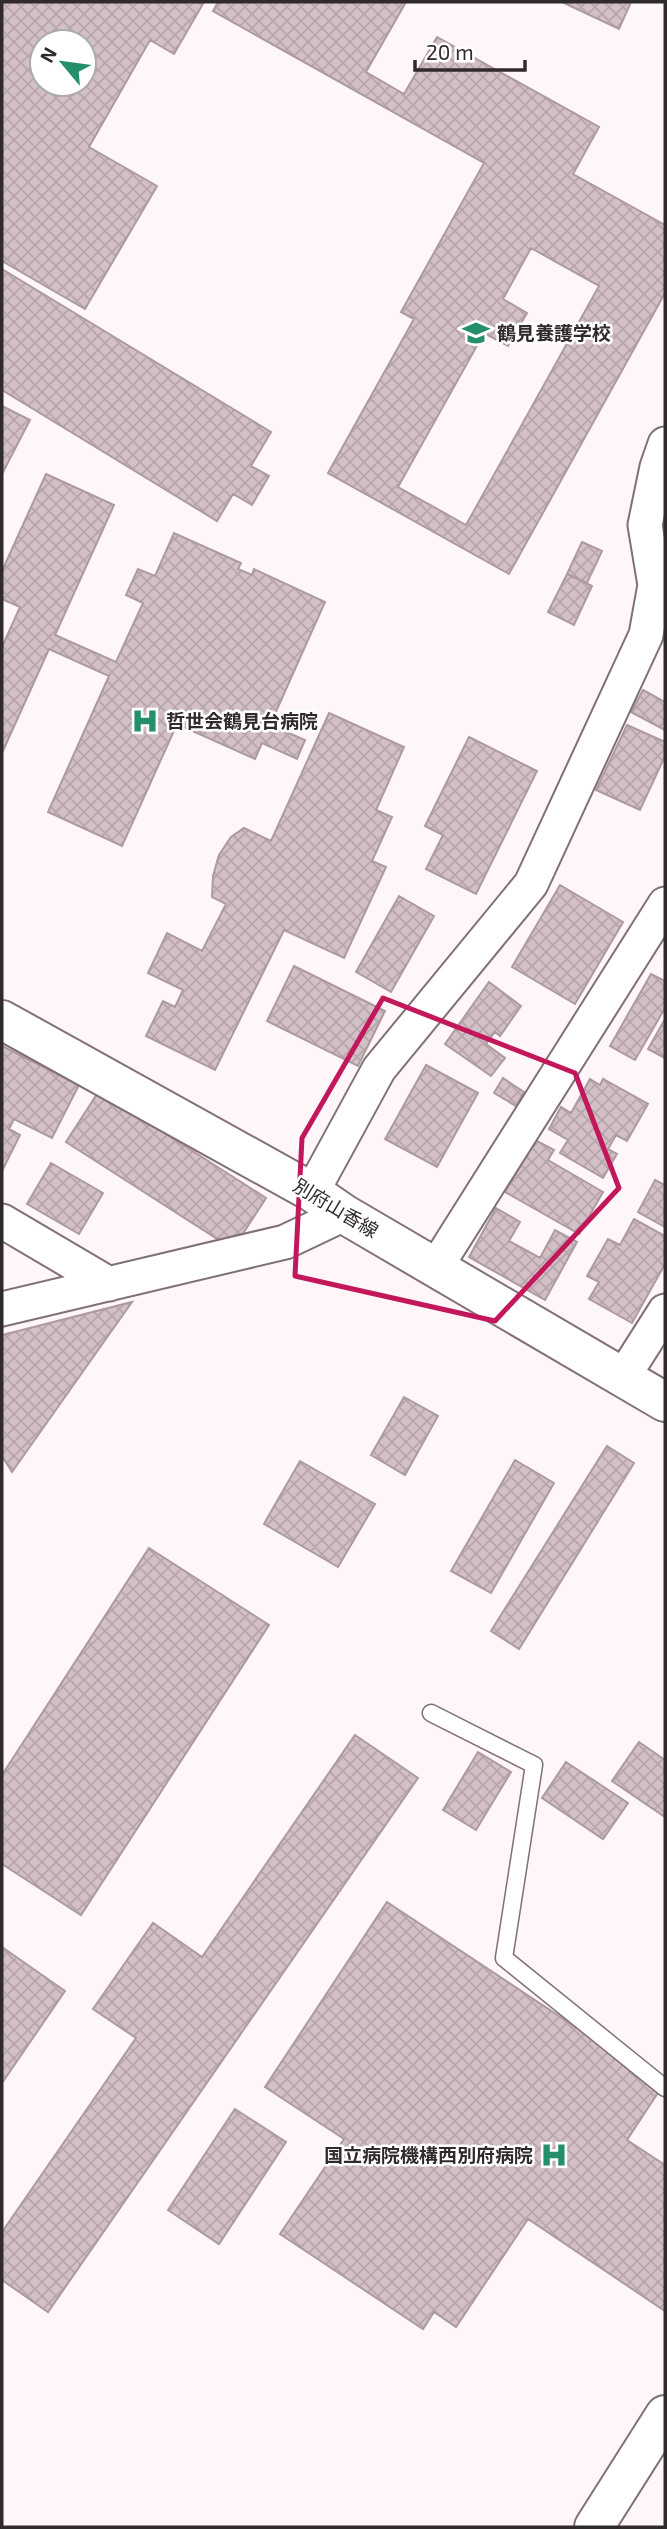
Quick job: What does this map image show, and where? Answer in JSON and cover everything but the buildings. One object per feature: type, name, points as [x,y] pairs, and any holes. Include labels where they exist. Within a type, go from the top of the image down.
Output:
[{"type":"main road","name":"別府山香線","points":[[2,1020],[312,1192],[344,1214],[665,1402]]},
{"type":"main road","points":[[594,2527],[665,2415]]},
{"type":"street","points":[[312,1192],[379,1069],[531,884],[646,635],[656,586],[645,525],[657,467],[665,444]]},
{"type":"street","points":[[436,1268],[655,944],[665,904]]},
{"type":"street","points":[[2,1310],[285,1242],[344,1214]]},
{"type":"street","points":[[2,1221],[109,1284]]},
{"type":"street","points":[[623,1377],[665,1311]]},
{"type":"lane","points":[[431,1713],[534,1765],[504,1958],[665,2088]]},
{"type":"highlighted area","points":[[383,998],[575,1073],[619,1188],[495,1321],[295,1276],[302,1138]]},
{"type":"place","name":"鶴見養護学校","points":[[476,333]]},
{"type":"place","name":"哲世会鶴見台病院","points":[[145,721]]},
{"type":"place","name":"国立病院機構西別府病院","points":[[554,2155]]}]
